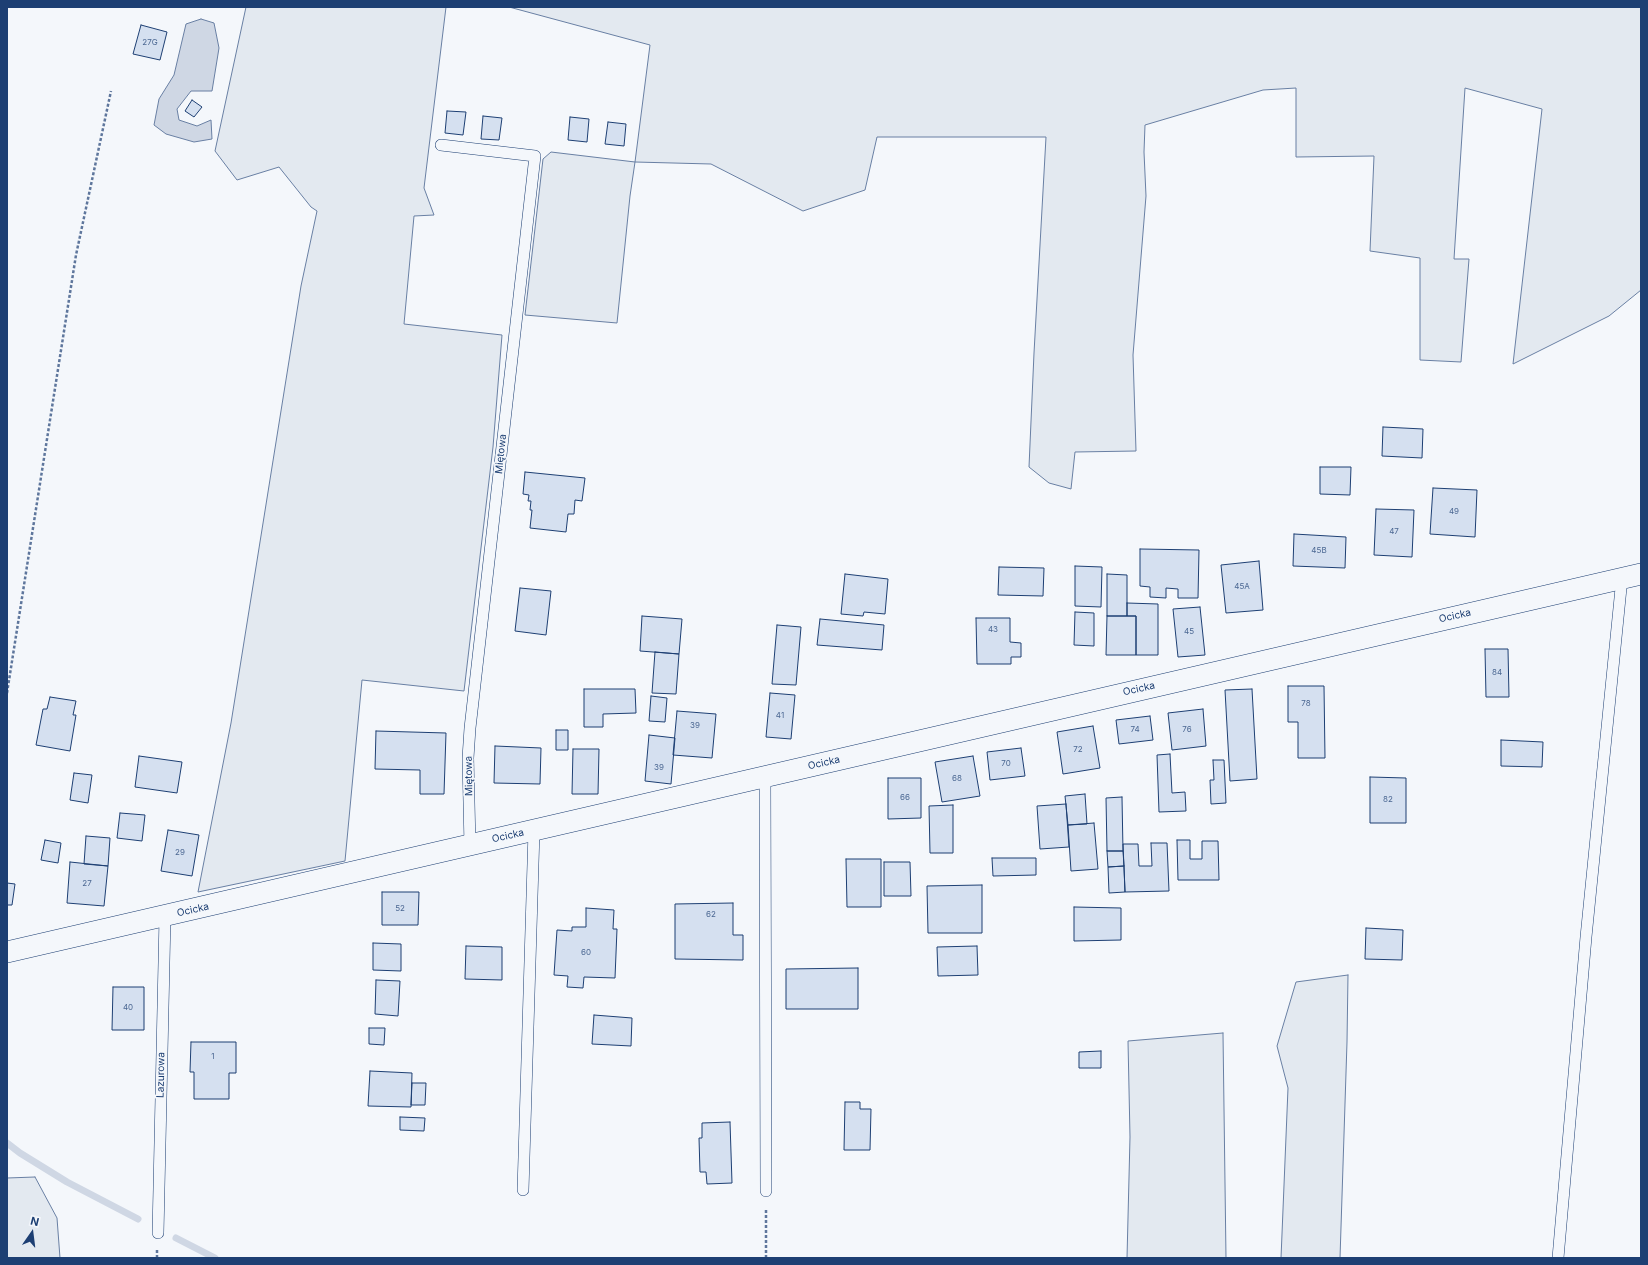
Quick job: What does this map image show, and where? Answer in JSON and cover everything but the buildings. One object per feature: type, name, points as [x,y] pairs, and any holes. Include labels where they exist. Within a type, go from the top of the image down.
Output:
[{"type":"street","name":"Ocicka","points":[[7,952],[165,917],[1423,623],[1631,576]]},
{"type":"lane","name":"Miętowa","points":[[441,145],[535,156],[470,728],[468,758],[470,846]]},
{"type":"lane","points":[[1558,1258],[1586,937],[1631,576]]},
{"type":"lane","points":[[765,777],[766,1191]]},
{"type":"lane","points":[[522,1190],[534,831]]},
{"type":"lane","name":"Lazurowa","points":[[158,1233],[165,917]]},
{"type":"path","points":[[7,693],[76,255],[112,91]]},
{"type":"path","points":[[766,1191],[766,1258]]},
{"type":"shaded area","points":[[246,7],[446,7],[424,188],[434,215],[414,216],[404,324],[502,335],[493,447],[464,691],[362,680],[345,861],[198,892],[231,723],[301,286],[317,211],[311,207],[279,167],[237,180],[215,151]]},
{"type":"shaded area","points":[[509,7],[1641,7],[1641,290],[1609,316],[1513,364],[1542,109],[1465,88],[1454,259],[1469,259],[1461,362],[1420,360],[1420,258],[1370,251],[1374,156],[1296,157],[1296,88],[1263,90],[1145,125],[1144,152],[1146,196],[1133,355],[1136,451],[1075,452],[1071,489],[1049,483],[1029,467],[1046,137],[877,137],[865,190],[803,211],[711,164],[635,162],[650,45]]},
{"type":"shaded area","points":[[201,19],[214,23],[219,48],[212,91],[191,91],[177,109],[179,120],[197,126],[211,120],[212,139],[194,142],[166,134],[154,125],[159,99],[174,75],[186,24]]},
{"type":"shaded area","points":[[551,152],[635,162],[617,323],[525,315],[543,159]]},
{"type":"shaded area","points":[[1348,975],[1340,1258],[1281,1258],[1288,1088],[1277,1046],[1296,982]]},
{"type":"shaded area","points":[[1223,1033],[1226,1258],[1127,1258],[1130,1137],[1128,1041]]},
{"type":"shaded area","points":[[35,1177],[57,1218],[60,1258],[7,1258],[7,1178]]},
{"type":"waterway","points":[[7,1143],[20,1153],[67,1182],[138,1219]]},
{"type":"waterway","points":[[176,1238],[215,1258]]}]
